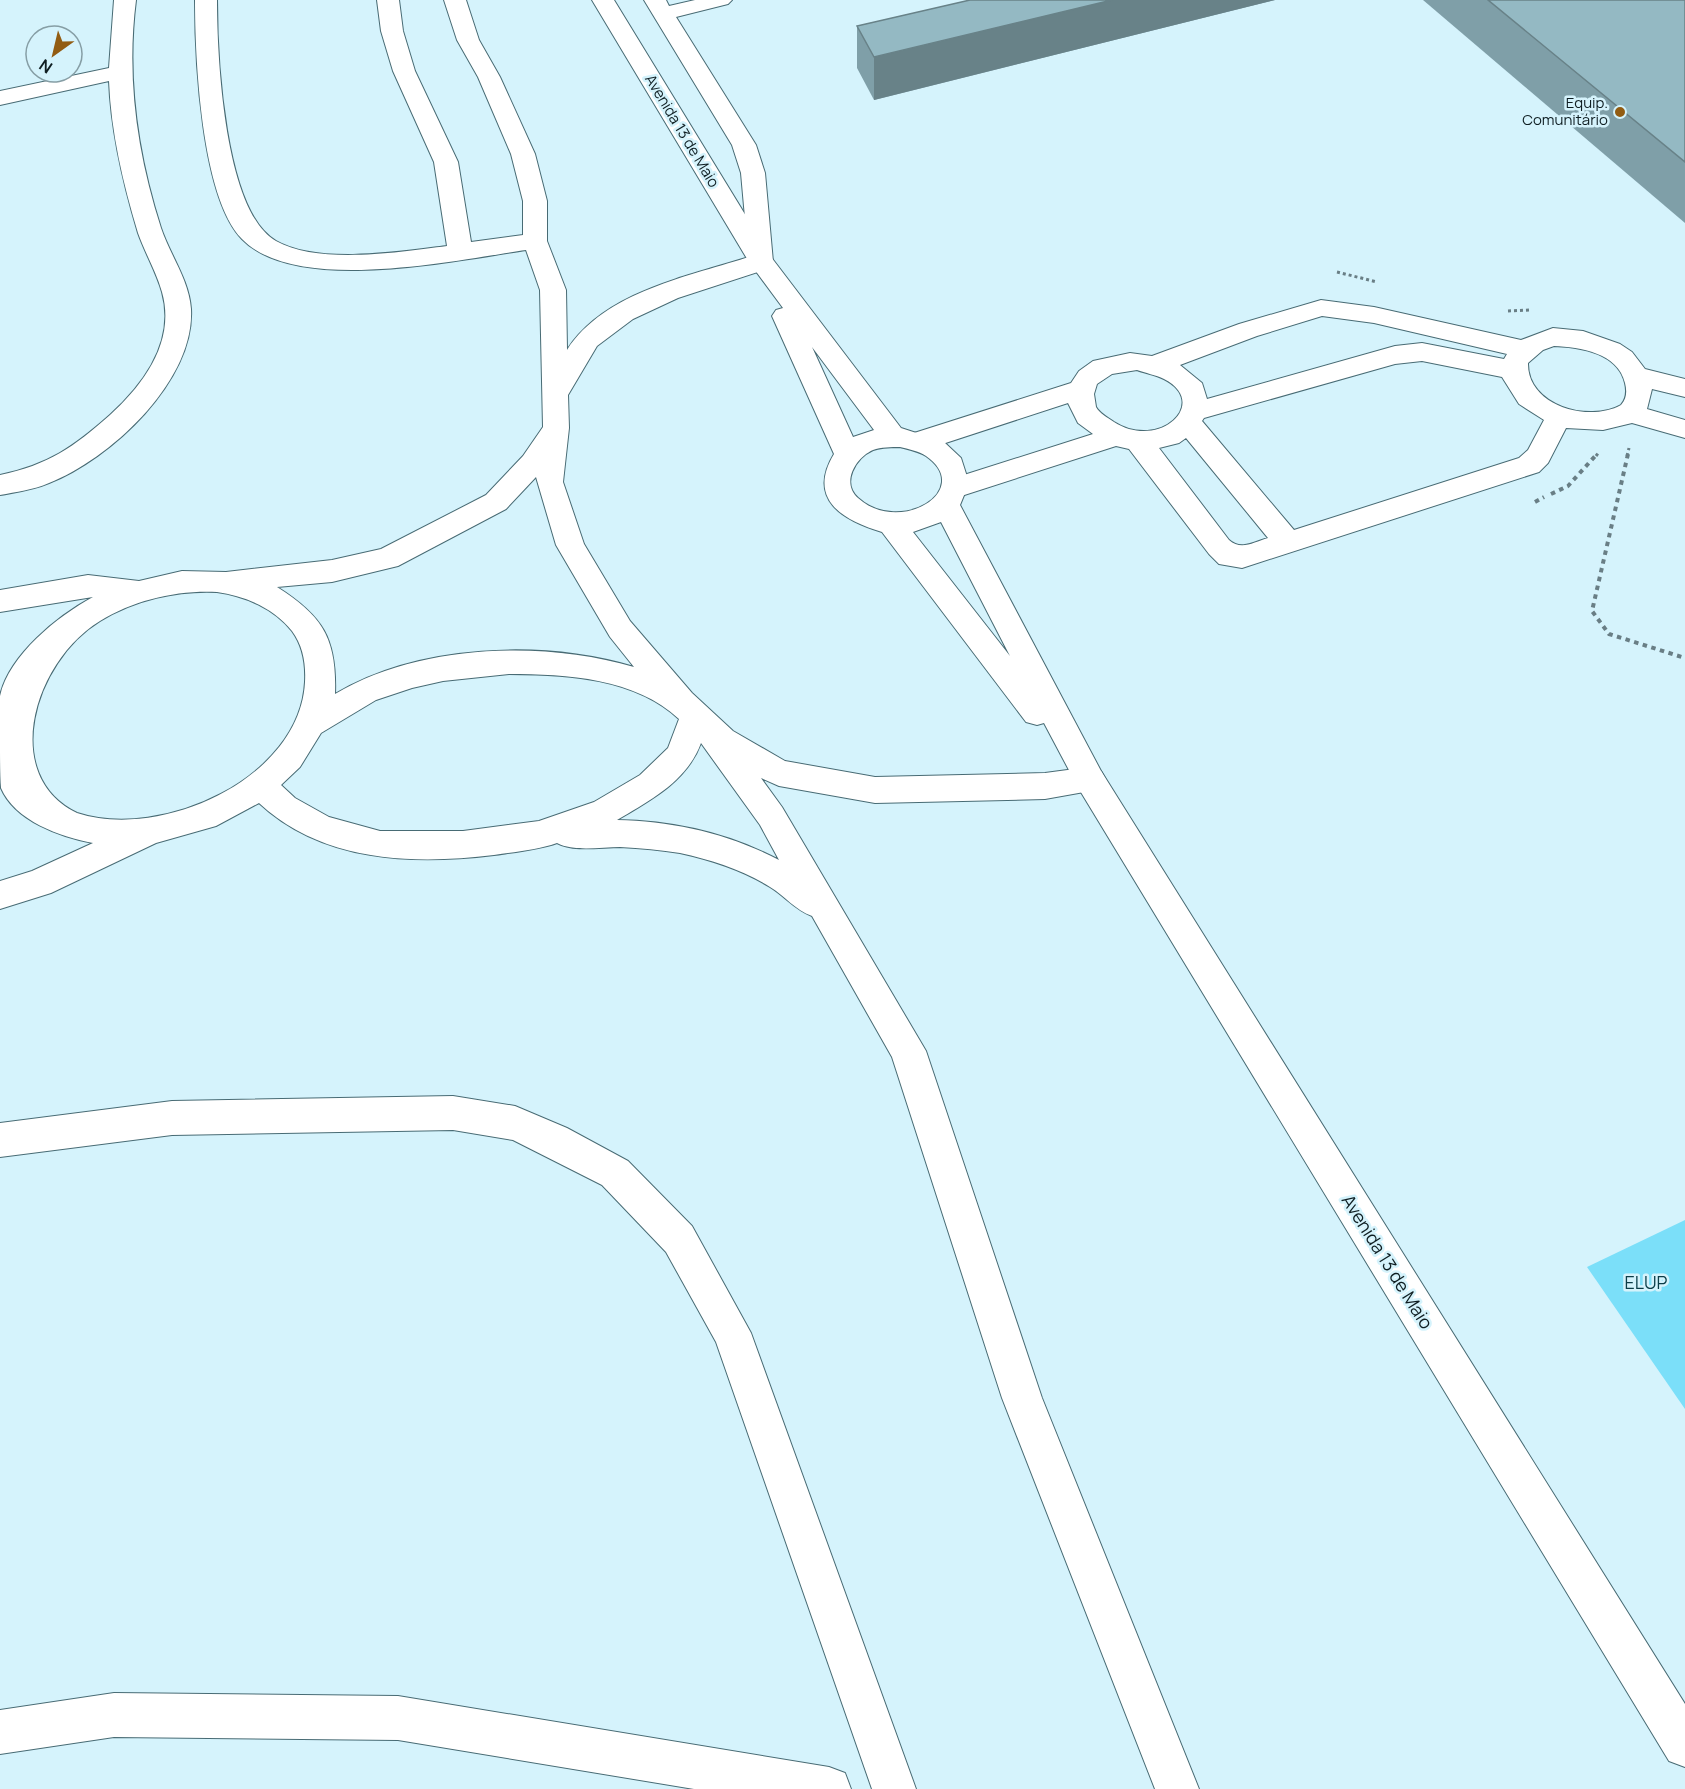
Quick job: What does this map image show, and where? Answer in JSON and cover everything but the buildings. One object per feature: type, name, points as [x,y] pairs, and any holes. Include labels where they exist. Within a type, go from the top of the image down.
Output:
[{"type":"street","points":[[0,485],[40,476],[88,449],[151,389],[172,351],[178,311],[173,282],[152,240],[139,196],[124,128],[119,50],[125,0]]},
{"type":"street","points":[[206,0],[205,33],[218,137],[230,191],[246,229],[269,248],[293,256],[335,262],[376,261],[535,242]]},
{"type":"street","points":[[388,0],[392,31],[404,71],[446,162],[460,250]]},
{"type":"street","points":[[455,0],[468,40],[489,77],[523,154],[535,201],[535,242],[553,290],[556,428],[549,482],[570,545],[620,629],[681,702],[722,740],[779,772],[875,790],[1044,786],[1090,780]]},
{"type":"street","name":"Avenida 13 de Maio","points":[[603,0],[760,262]]},
{"type":"street","points":[[722,0],[660,7],[744,145],[753,173],[760,262],[847,454]]},
{"type":"street","points":[[0,98],[27,90],[121,72]]},
{"type":"street","points":[[555,396],[589,339],[627,309],[760,262]]},
{"type":"street","points":[[760,262],[907,439],[938,450],[950,462],[956,477],[951,497],[1090,780]]},
{"type":"street","points":[[1158,364],[1248,330],[1321,308],[1374,315],[1517,360]]},
{"type":"street","points":[[1553,338],[1573,338],[1612,351],[1628,363],[1637,376],[1641,390],[1638,403],[1628,413],[1609,421],[1584,422],[1559,416],[1524,394],[1517,360],[1535,341],[1553,338]]},
{"type":"street","points":[[1081,389],[907,439],[862,444],[847,454],[838,467],[836,482],[841,497],[853,510],[870,519],[890,523],[912,523],[931,516],[951,497],[1127,439],[1158,440],[1176,434],[1193,418],[1395,355],[1422,352],[1517,360]]},
{"type":"street","points":[[1288,542],[1193,418],[1196,397],[1189,384],[1176,372],[1158,364],[1138,361],[1118,362],[1101,367],[1088,376],[1081,389],[1080,402],[1087,416],[1100,428],[1127,439],[1228,556],[1242,557],[1529,465],[1538,456],[1559,416]]},
{"type":"street","points":[[1637,376],[1685,388]]},
{"type":"street","points":[[1628,413],[1685,429]]},
{"type":"street","points":[[220,582],[247,587],[278,600],[297,614],[311,632],[320,653],[324,675],[320,699],[312,724],[290,756],[260,785],[222,809],[179,825],[124,833],[92,830],[47,815],[17,786],[6,765],[1,742],[8,701],[20,676],[59,633],[85,615],[112,601],[142,590],[182,582],[220,582],[332,571],[388,558],[496,502],[533,463],[556,428]]},
{"type":"street","points":[[890,523],[1090,780]]},
{"type":"street","points":[[0,601],[88,586],[142,590]]},
{"type":"street","points":[[312,724],[381,685],[455,667],[519,663],[577,665],[635,679],[681,702]]},
{"type":"street","points":[[540,835],[605,811],[651,784],[681,755],[696,716],[771,816],[908,1051],[1022,1398],[1177,1789]]},
{"type":"street","name":"Avenida 13 de Maio","points":[[1090,780],[1685,1744]]},
{"type":"street","points":[[260,785],[284,807],[320,828],[380,845],[463,845],[540,835],[608,832],[676,837],[735,855],[781,877],[828,915]]},
{"type":"street","points":[[0,895],[39,884],[157,830]]},
{"type":"street","points":[[0,1140],[172,1118],[453,1113],[515,1123],[554,1140],[615,1173],[679,1239],[732,1333],[894,1789]]},
{"type":"street","points":[[0,1732],[114,1715],[398,1718],[829,1789]]},
{"type":"path","points":[[1337,272],[1383,283]]},
{"type":"path","points":[[1497,309],[1509,312],[1540,309]]},
{"type":"path","points":[[1619,448],[1638,446]]},
{"type":"path","points":[[1629,447],[1592,611],[1609,634],[1685,658]]},
{"type":"path","points":[[1535,502],[1568,486],[1599,451],[1609,450]]},
{"type":"green space","name":"ELUP","points":[[1685,1220],[1685,1409],[1587,1267]]},
{"type":"place","name":"Equip. Comunitário","points":[[1620,112]]}]
